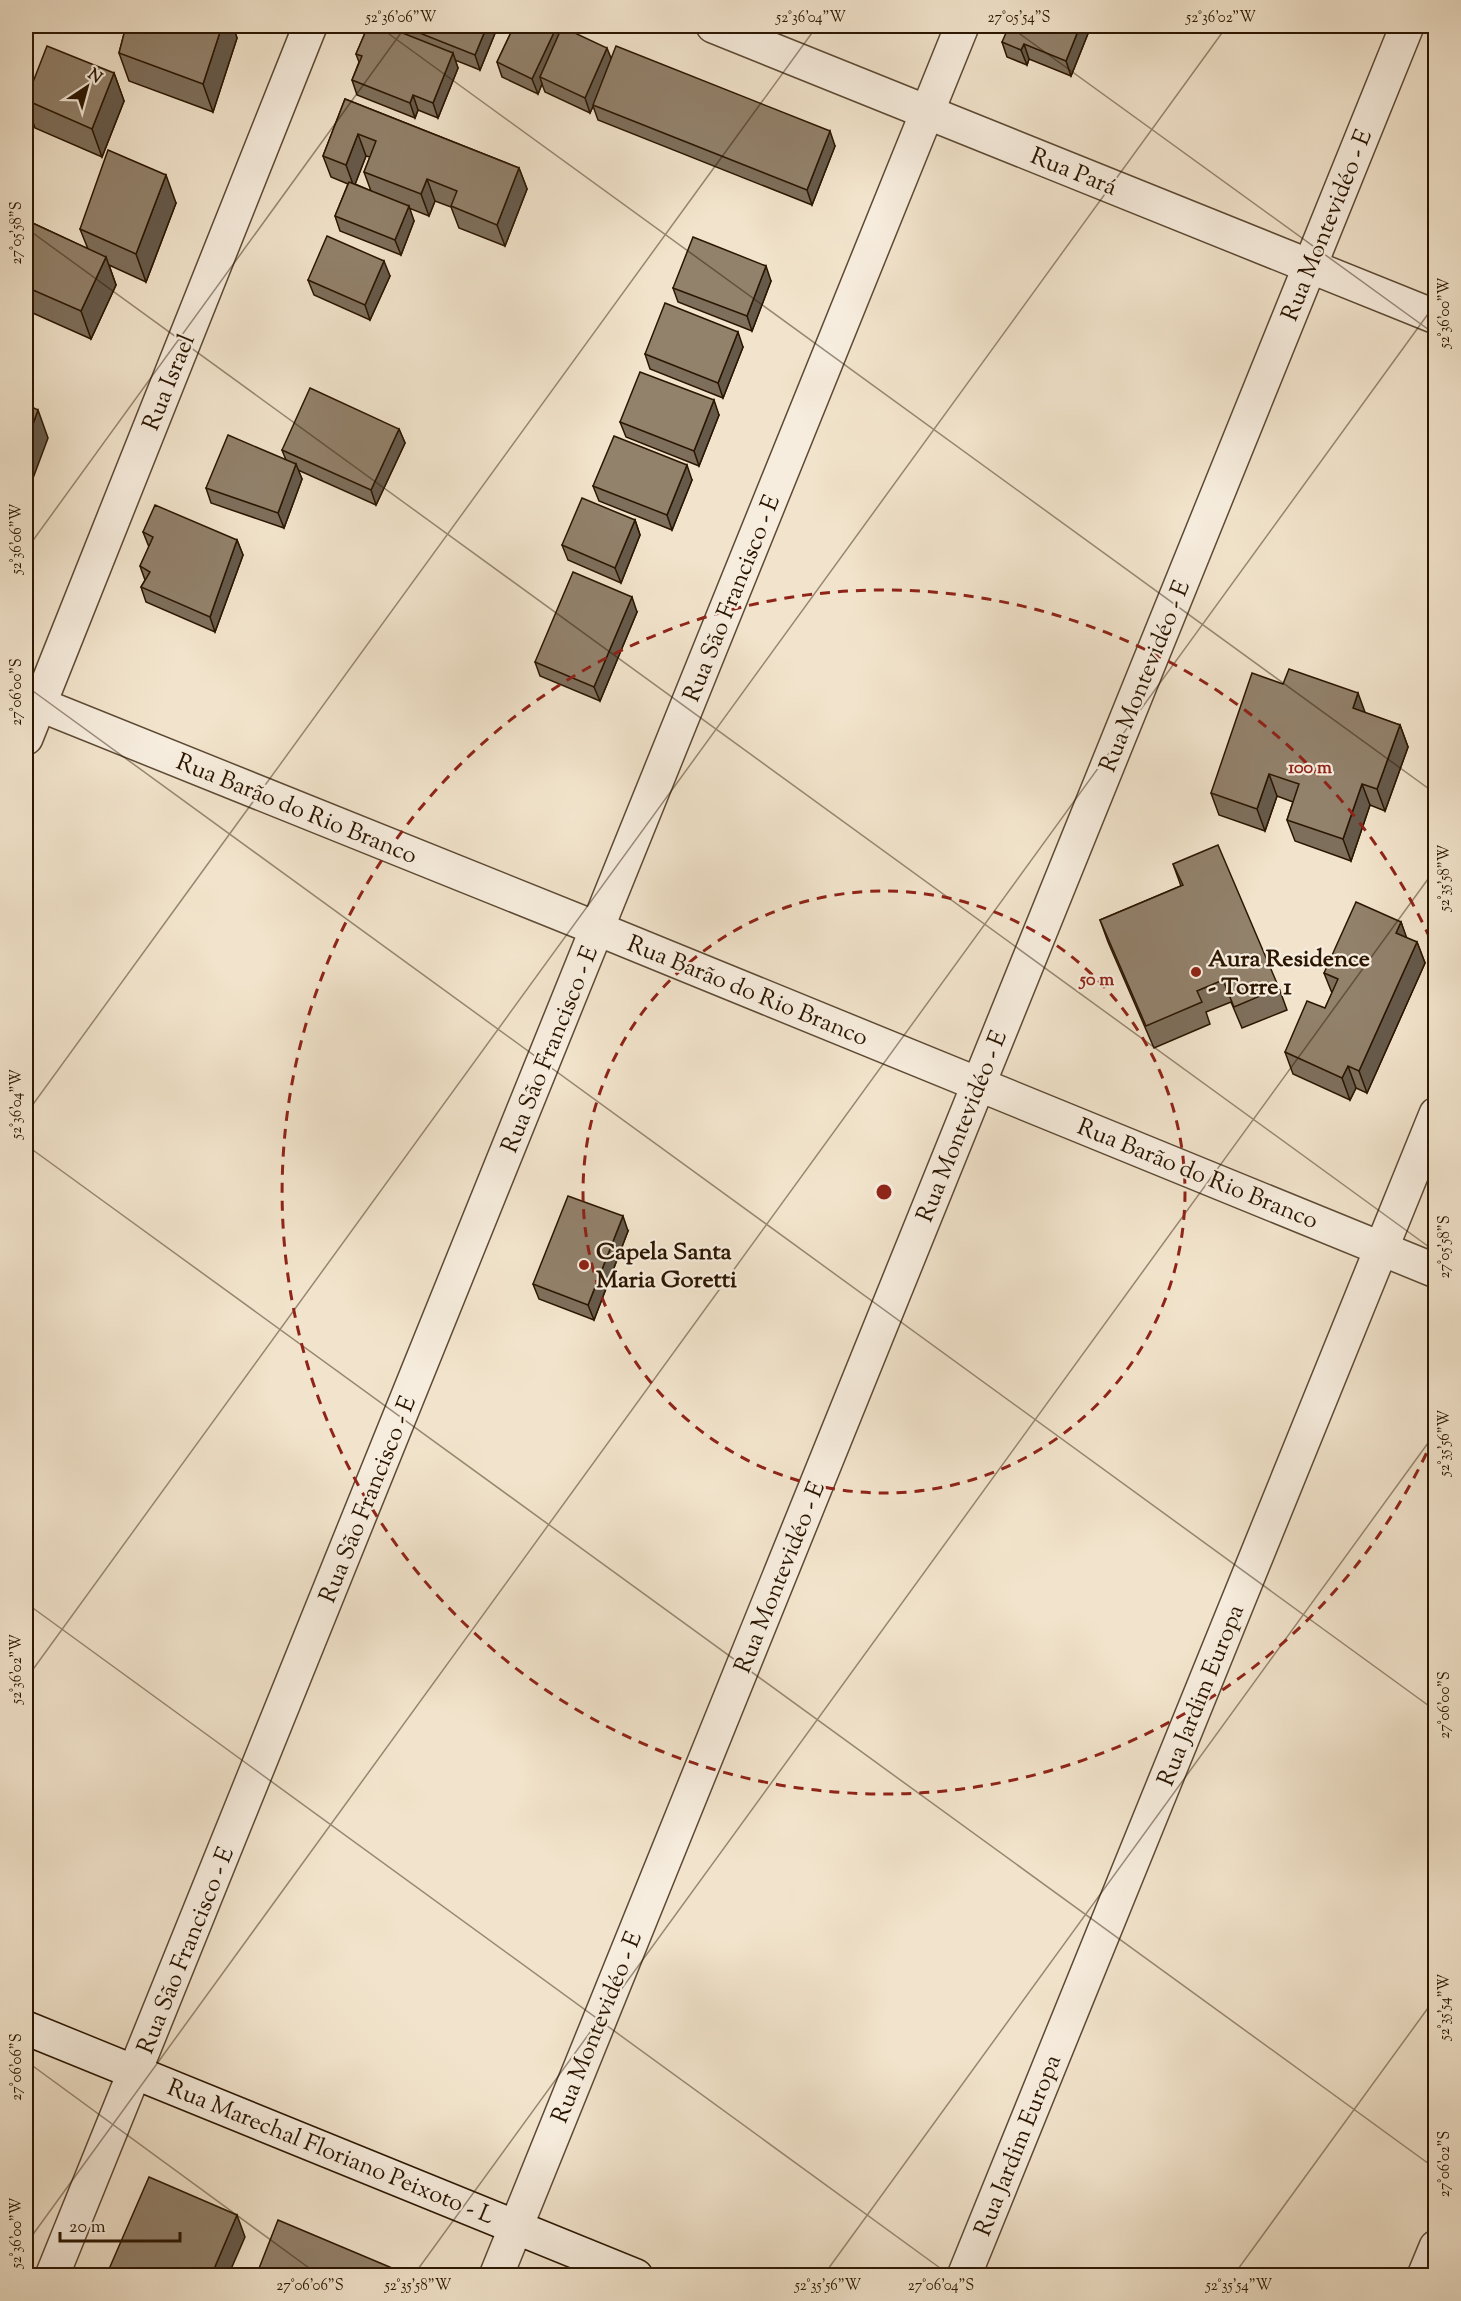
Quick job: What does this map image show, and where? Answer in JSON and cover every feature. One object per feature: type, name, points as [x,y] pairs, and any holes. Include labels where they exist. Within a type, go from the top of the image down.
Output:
[{"type":"street","name":"Rua Israel","points":[[26,738],[32,702],[310,26]]},
{"type":"street","name":"Rua Pará","points":[[713,26],[1436,317]]},
{"type":"street","name":"Rua São Francisco - E","points":[[52,2276],[962,26]]},
{"type":"street","name":"Rua Montevidéo - E","points":[[496,2276],[1407,26]]},
{"type":"street","name":"Rua Barão do Rio Branco","points":[[32,702],[598,929],[1436,1271]]},
{"type":"street","name":"Rua Jardim Europa","points":[[964,2276],[1436,1114]]},
{"type":"street","name":"Rua Marechal Floriano Peixoto - L","points":[[26,2028],[636,2276]]},
{"type":"street","points":[[1424,2276],[1436,2247]]},
{"type":"building","points":[[126,26],[222,26],[203,84],[119,53]]},
{"type":"building","points":[[368,26],[385,26],[453,53],[433,103],[413,95],[410,103],[352,80],[362,56],[356,54]]},
{"type":"building","points":[[402,26],[487,26],[475,55]]},
{"type":"building","points":[[514,26],[557,26],[532,79],[497,62]]},
{"type":"building","points":[[1009,26],[1080,26],[1066,61],[1024,44],[1021,50],[1002,42]]},
{"type":"building","points":[[562,27],[607,48],[585,98],[540,77]]},
{"type":"building","points":[[47,46],[114,73],[92,129],[26,100]]},
{"type":"building","points":[[616,46],[830,131],[807,190],[593,105]]},
{"type":"building","points":[[345,99],[519,168],[497,225],[451,206],[457,191],[427,179],[421,194],[364,172],[376,141],[358,134],[346,165],[323,156]]},
{"type":"building","points":[[108,150],[166,175],[136,254],[80,229]]},
{"type":"building","points":[[349,182],[409,206],[395,240],[335,216]]},
{"type":"building","points":[[26,220],[106,257],[81,311],[26,287]]},
{"type":"building","points":[[327,236],[384,261],[365,305],[308,280]]},
{"type":"building","points":[[693,237],[766,266],[747,316],[673,288]]},
{"type":"building","points":[[665,303],[738,332],[718,383],[645,354]]},
{"type":"building","points":[[640,372],[714,400],[694,451],[620,422]]},
{"type":"building","points":[[310,388],[399,429],[371,490],[282,450]]},
{"type":"building","points":[[26,404],[38,410],[26,443]]},
{"type":"building","points":[[228,435],[296,464],[278,513],[206,488]]},
{"type":"building","points":[[614,436],[687,465],[667,515],[593,486]]},
{"type":"building","points":[[582,498],[635,520],[615,568],[562,545]]},
{"type":"building","points":[[155,505],[237,540],[210,617],[141,587],[150,572],[140,566],[153,537],[143,532]]},
{"type":"building","points":[[573,572],[632,597],[594,687],[535,662]]},
{"type":"building","points":[[1289,669],[1358,693],[1353,708],[1400,725],[1377,789],[1362,784],[1343,839],[1287,820],[1299,784],[1269,774],[1257,809],[1211,793],[1252,673],[1283,684]]},
{"type":"building","name":"Aura Residence - Torre 1","points":[[1218,845],[1279,988],[1234,1007],[1223,980],[1197,991],[1202,1002],[1146,1026],[1100,920],[1183,885],[1173,864]]},
{"type":"building","points":[[1356,902],[1401,922],[1396,933],[1417,942],[1359,1071],[1348,1066],[1342,1078],[1285,1052],[1307,1001],[1325,1008],[1338,979],[1324,973]]},
{"type":"building","name":"Capela Santa Maria Goretti","points":[[568,1196],[623,1216],[588,1305],[533,1284]]},
{"type":"building","points":[[149,2177],[237,2215],[211,2276],[106,2276]]},
{"type":"building","points":[[278,2220],[411,2276],[256,2276]]},
{"type":"place","name":"Aura Residence - Torre 1","points":[[1196,972]]},
{"type":"place","name":"Capela Santa Maria Goretti","points":[[584,1265]]}]
